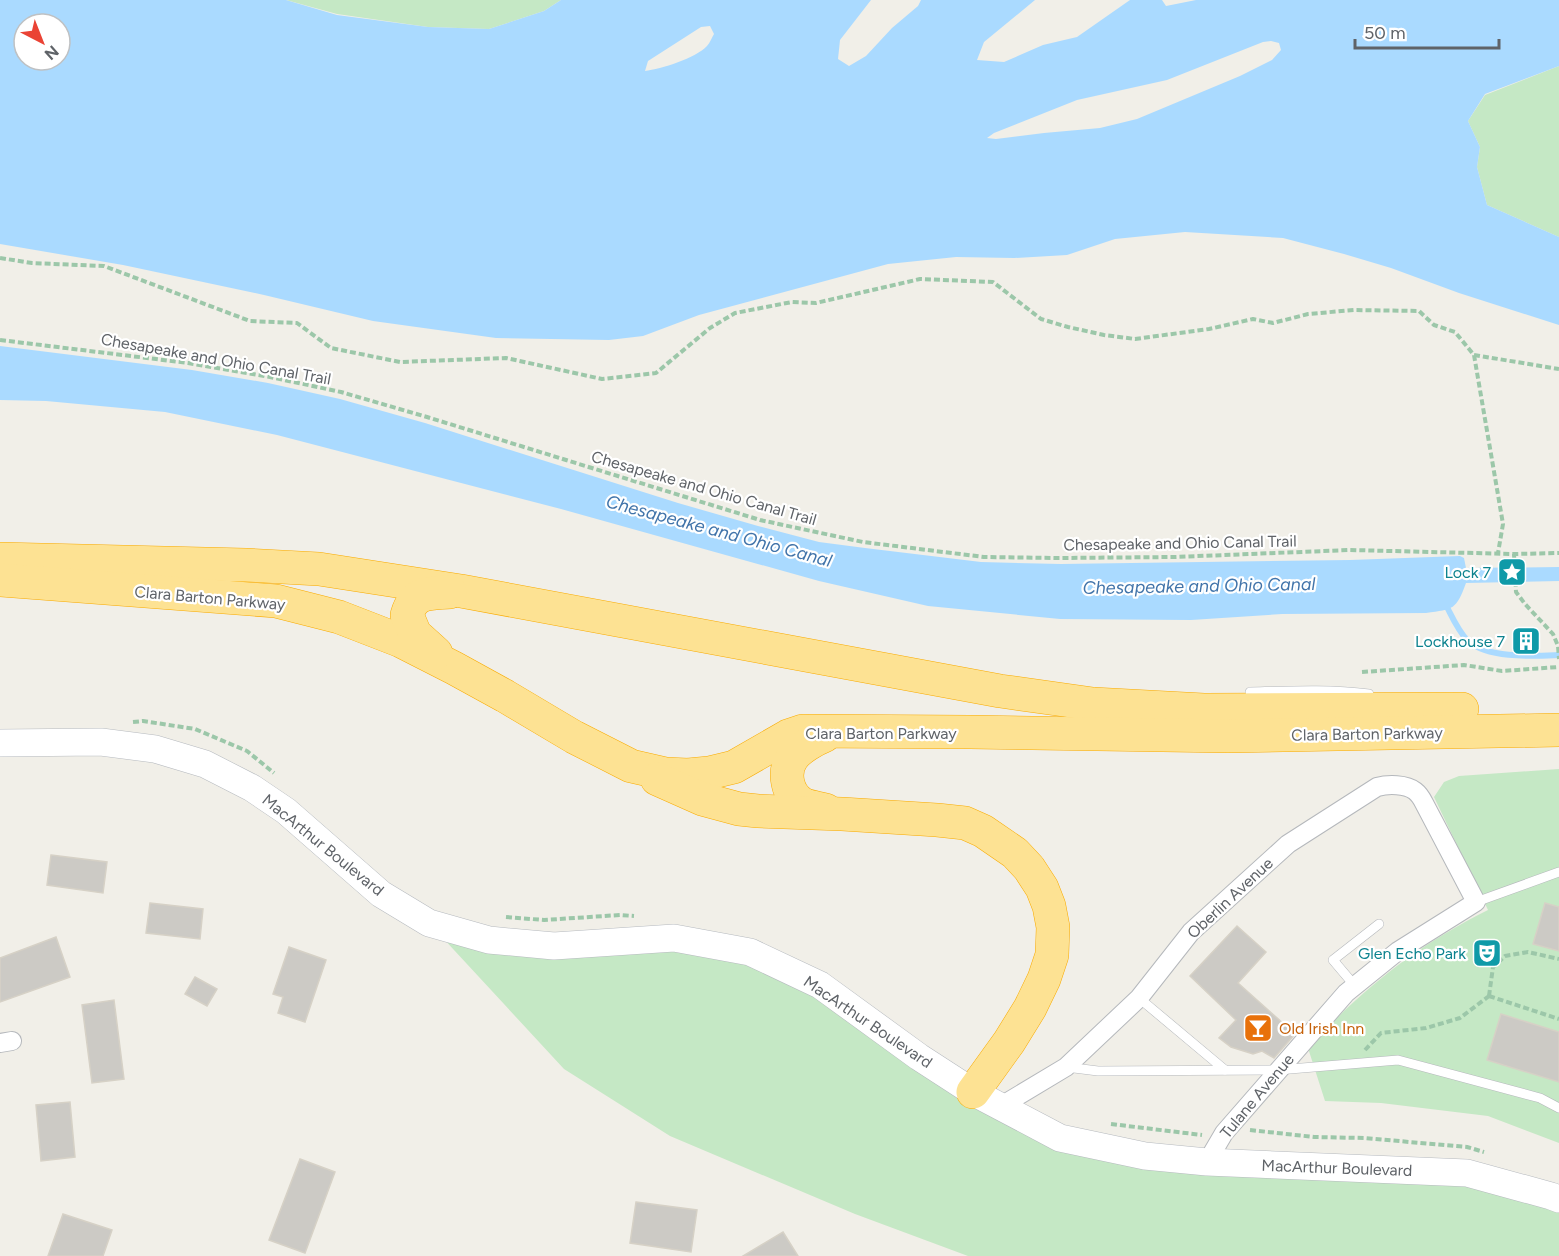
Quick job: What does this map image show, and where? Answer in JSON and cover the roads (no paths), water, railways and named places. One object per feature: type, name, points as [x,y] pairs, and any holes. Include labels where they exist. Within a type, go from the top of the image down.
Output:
[{"type":"highway","name":"Clara Barton Parkway","points":[[0,559],[319,569],[461,591],[988,689],[1093,704],[1204,710],[1559,708]]},
{"type":"highway","name":"Clara Barton Parkway","points":[[0,580],[276,601],[339,616],[401,641],[454,668],[574,737],[631,766],[666,774],[688,775],[734,767],[788,736],[803,731],[1228,736],[1559,730]]},
{"type":"highway","points":[[454,668],[415,634],[407,615],[410,604],[424,594],[461,591]]},
{"type":"highway","points":[[1093,704],[1195,701],[1250,692]]},
{"type":"highway","points":[[1382,696],[1444,710]]},
{"type":"highway","points":[[834,732],[816,739],[793,757],[788,768],[787,779],[794,796],[804,804],[843,814]]},
{"type":"highway","points":[[631,766],[684,792],[721,805],[758,811],[843,814],[965,824],[983,831],[1015,853],[1029,868],[1042,888],[1049,906],[1053,927],[1052,955],[1044,979],[1014,1034],[987,1099]]},
{"type":"main road","name":"MacArthur Boulevard","points":[[0,743],[101,742],[155,748],[205,764],[252,788],[286,811],[381,894],[429,923],[489,940],[554,946],[674,938],[750,952],[820,986],[919,1057],[987,1099],[1060,1138],[1145,1156],[1207,1149],[1467,1173],[1559,1199]]},
{"type":"street","name":"Oberlin Avenue","points":[[987,1099],[1066,1067],[1139,998],[1191,932],[1288,844],[1377,787],[1385,784],[1402,786],[1415,791],[1424,803],[1476,902]]},
{"type":"street","name":"Tulane Avenue","points":[[1207,1149],[1224,1133],[1346,993],[1398,951],[1476,902]]},
{"type":"lane","points":[[1250,692],[1301,690],[1382,696]]},
{"type":"lane","points":[[1476,902],[1559,872]]},
{"type":"lane","points":[[1355,986],[1333,960],[1379,924]]},
{"type":"lane","points":[[1139,998],[1226,1070]]},
{"type":"lane","points":[[1066,1067],[1098,1071],[1278,1070],[1398,1060],[1540,1098],[1559,1108]]},
{"type":"water","points":[[0,0],[286,0],[337,15],[428,27],[489,29],[544,11],[561,0],[871,0],[840,40],[838,59],[849,66],[866,56],[892,28],[918,6],[921,0],[1035,0],[984,42],[977,60],[1004,62],[1043,45],[1077,37],[1130,0],[1162,0],[1166,6],[1196,0],[1559,0],[1559,66],[1485,94],[1468,121],[1480,147],[1477,167],[1487,205],[1559,237],[1559,325],[1459,293],[1391,268],[1283,238],[1185,232],[1115,239],[1067,255],[1014,258],[956,257],[888,264],[699,315],[643,336],[609,340],[496,338],[373,321],[123,265],[0,244]],"holes":[[[710,26],[714,34],[708,45],[695,55],[645,71],[648,61],[701,27]],[[1263,42],[1279,43],[1281,50],[1272,60],[1240,76],[1137,119],[1100,128],[987,138],[994,133],[1077,100],[1167,80]]]},
{"type":"water","name":"Chesapeake and Ohio Canal","points":[[0,346],[192,370],[268,383],[340,399],[425,423],[678,503],[819,542],[981,562],[1061,564],[1460,556],[1464,558],[1466,568],[1559,567],[1559,581],[1466,583],[1453,607],[1426,613],[1282,614],[1191,620],[1060,619],[928,606],[819,581],[561,509],[277,435],[165,412],[46,401],[0,400]]},
{"type":"waterway","points":[[1448,609],[1462,634],[1477,647],[1499,654],[1559,655]]},
{"type":"place","name":"Lock 7","points":[[1512,572]]},
{"type":"place","name":"Lockhouse 7","points":[[1526,641]]},
{"type":"place","name":"Glen Echo Park","points":[[1487,953]]},
{"type":"place","name":"Old Irish Inn","points":[[1258,1028]]}]
